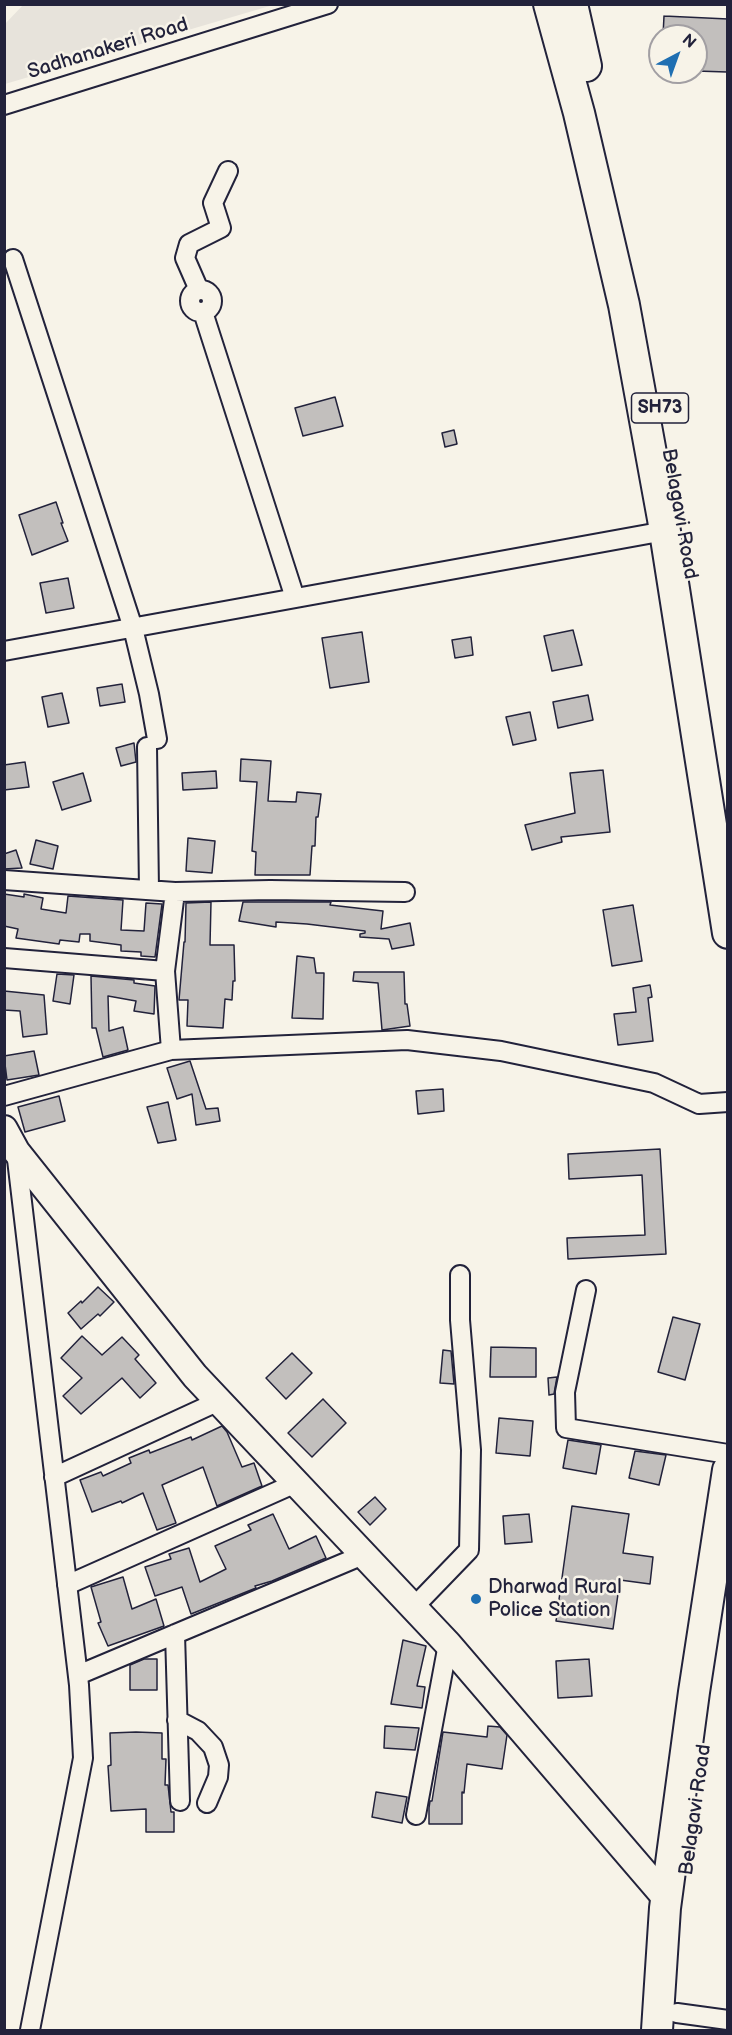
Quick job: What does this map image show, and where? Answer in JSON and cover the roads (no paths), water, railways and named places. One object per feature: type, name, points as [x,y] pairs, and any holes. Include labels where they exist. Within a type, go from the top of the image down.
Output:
[{"type":"main road","points":[[549,4],[579,114],[624,305],[665,531],[728,933]]},
{"type":"main road","name":"Belagavi Road","points":[[572,4],[630,254],[682,526],[715,746],[728,815]]},
{"type":"main road","points":[[10,1140],[195,1377],[447,1644],[666,1899]]},
{"type":"main road","points":[[670,2025],[666,1899],[694,1692],[728,1470]]},
{"type":"main road","name":"Belagavi Road","points":[[670,2025],[683,1898],[728,1591]]},
{"type":"street","name":"Sadhanakeri Road","points":[[4,105],[328,4]]},
{"type":"street","points":[[228,171],[213,203],[221,228],[189,244],[185,258],[199,290],[190,300],[191,306],[196,311],[203,312],[295,598]]},
{"type":"street","points":[[13,259],[133,628],[149,694],[152,743],[149,891]]},
{"type":"street","points":[[4,651],[665,531]]},
{"type":"street","points":[[4,880],[175,892],[270,890],[405,892]]},
{"type":"street","points":[[171,1050],[165,971],[175,892]]},
{"type":"street","points":[[4,958],[165,971]]},
{"type":"street","points":[[4,1096],[171,1050],[407,1040],[501,1051],[654,1083],[699,1104],[728,1102]]},
{"type":"street","points":[[10,1140],[78,1675],[83,1758],[30,2031]]},
{"type":"street","points":[[413,1608],[469,1550],[471,1450],[460,1320],[460,1275]]},
{"type":"street","points":[[586,1290],[565,1392],[566,1428],[728,1454]]},
{"type":"street","points":[[54,1477],[219,1401]]},
{"type":"street","points":[[67,1585],[296,1483]]},
{"type":"street","points":[[78,1675],[363,1555]]},
{"type":"street","points":[[175,1634],[180,1800]]},
{"type":"street","points":[[416,1815],[447,1644]]},
{"type":"street","points":[[177,1720],[198,1731],[213,1747],[219,1764],[218,1777],[207,1803]]},
{"type":"street","points":[[670,2025],[728,2020]]},
{"type":"place","name":"Dharwad Rural Police Station","points":[[476,1599]]}]
